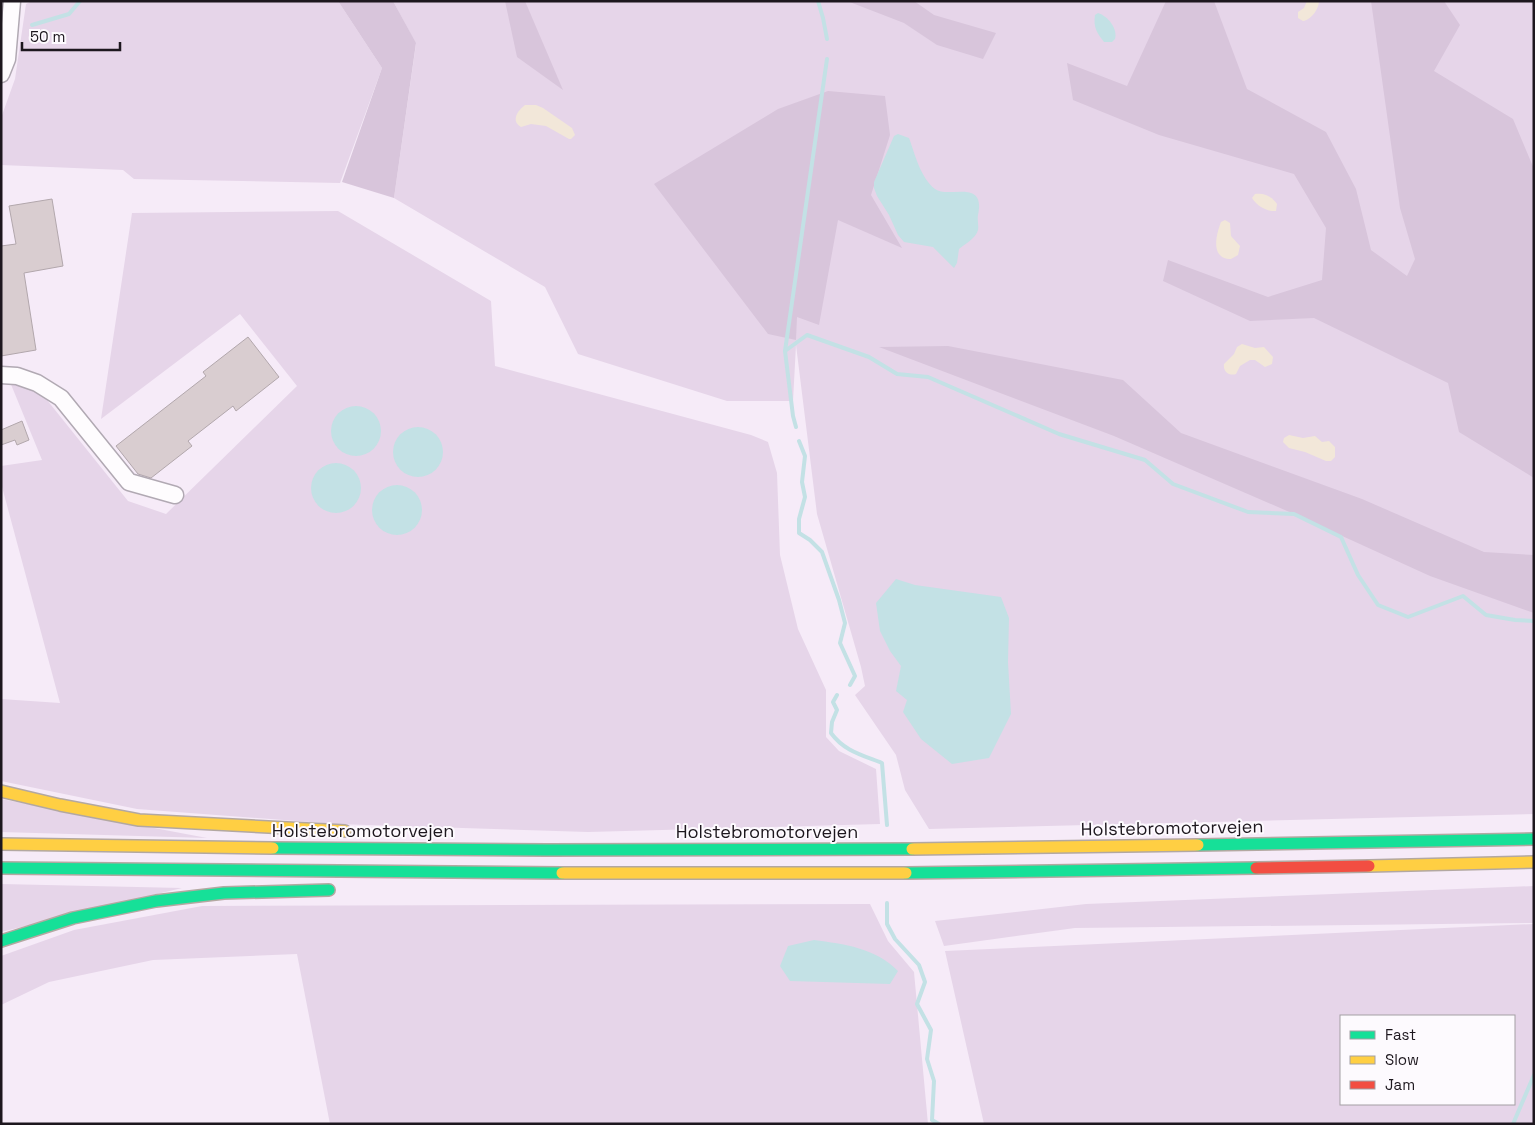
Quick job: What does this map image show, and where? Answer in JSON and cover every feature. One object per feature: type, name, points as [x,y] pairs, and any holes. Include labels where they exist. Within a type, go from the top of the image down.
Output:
[{"type":"highway","points":[[1,791],[60,805],[139,820],[354,832]]},
{"type":"highway","points":[[490,838],[578,842],[628,850]]},
{"type":"highway","name":"Holstebromotorvejen","points":[[1,844],[292,849],[628,850],[1127,847],[1534,838]]},
{"type":"highway","points":[[1,868],[233,872],[850,873],[1099,871],[1534,862]]},
{"type":"highway","points":[[645,884],[745,882],[850,873]]},
{"type":"highway","points":[[1,941],[73,918],[156,901],[224,893],[337,890]]},
{"type":"street","points":[[1,74],[7,59],[12,1]]},
{"type":"street","points":[[1,375],[17,376],[37,383],[61,398],[129,482],[175,495]]},
{"type":"shaded area","points":[[32,1],[338,1],[382,68],[340,183],[134,179],[123,170],[1,165],[1,118],[15,79],[26,4]]},
{"type":"shaded area","points":[[338,1],[393,1],[416,43],[394,198],[342,182],[382,68]]},
{"type":"shaded area","points":[[393,1],[1534,1],[1534,814],[929,829],[905,790],[896,755],[855,695],[865,686],[817,514],[796,345],[793,401],[727,401],[578,354],[545,287],[394,198],[416,44]]},
{"type":"shaded area","points":[[505,1],[525,1],[563,90],[517,57]]},
{"type":"shaded area","points":[[847,1],[914,1],[934,15],[996,33],[983,59],[937,45],[904,23]]},
{"type":"shaded area","points":[[1166,1],[1214,1],[1247,89],[1326,132],[1356,189],[1371,250],[1407,276],[1415,259],[1400,208],[1371,1],[1444,1],[1460,25],[1434,71],[1513,119],[1534,169],[1534,478],[1459,432],[1448,383],[1314,318],[1250,321],[1163,281],[1168,260],[1268,297],[1322,280],[1326,228],[1294,174],[1159,135],[1073,100],[1067,63],[1127,86]]},
{"type":"shaded area","points":[[1098,13],[1105,17],[1114,27],[1116,35],[1112,42],[1104,42],[1098,33],[1095,26],[1095,15]]},
{"type":"shaded area","points":[[828,91],[885,96],[890,135],[871,195],[902,248],[838,220],[819,325],[797,317],[796,340],[768,334],[654,184],[778,109]]},
{"type":"shaded area","points":[[898,134],[909,138],[925,178],[935,189],[948,192],[971,193],[976,197],[979,204],[977,233],[959,249],[957,263],[954,268],[933,247],[904,242],[898,235],[889,215],[877,196],[874,182],[894,136]]},
{"type":"shaded area","points":[[338,211],[491,301],[495,366],[751,435],[768,442],[777,473],[780,555],[798,629],[826,690],[826,737],[839,751],[876,769],[880,824],[588,832],[336,824],[137,809],[1,781],[1,699],[60,703],[1,483],[1,466],[42,460],[10,382],[43,395],[128,501],[166,514],[297,386],[240,314],[101,419],[132,213]]},
{"type":"shaded area","points":[[948,346],[1123,380],[1181,433],[1362,499],[1484,552],[1534,555],[1534,613],[1430,576],[1294,514],[1114,436],[879,347]]},
{"type":"shaded area","points":[[361,406],[374,413],[380,421],[380,441],[374,449],[366,455],[351,456],[338,449],[332,441],[331,426],[338,413],[346,407]]},
{"type":"shaded area","points":[[423,427],[436,434],[442,442],[442,462],[436,470],[428,476],[413,477],[400,470],[394,462],[393,447],[400,434],[408,428]]},
{"type":"shaded area","points":[[341,463],[354,470],[360,478],[360,498],[354,506],[346,512],[331,513],[318,506],[312,498],[311,483],[318,470],[326,464]]},
{"type":"shaded area","points":[[402,485],[415,492],[421,500],[421,520],[415,528],[407,534],[392,535],[379,528],[373,520],[372,505],[379,492],[387,486]]},
{"type":"shaded area","points":[[896,579],[915,585],[1001,597],[1009,618],[1008,662],[1011,714],[989,758],[952,764],[921,739],[903,712],[907,700],[896,691],[901,666],[890,651],[880,631],[876,603]]},
{"type":"shaded area","points":[[1,799],[207,838],[1,832]]},
{"type":"shaded area","points":[[1,884],[182,888],[1,932]]},
{"type":"shaded area","points":[[1534,886],[1534,923],[1075,928],[944,946],[935,921],[1086,904]]},
{"type":"shaded area","points":[[870,904],[888,941],[914,972],[928,1124],[330,1124],[297,954],[153,960],[49,982],[1,1005],[1,956],[74,930],[202,906]]},
{"type":"shaded area","points":[[1534,924],[1534,1124],[984,1124],[945,951]]},
{"type":"shaded area","points":[[814,940],[859,948],[870,952],[889,963],[898,971],[890,984],[790,981],[780,966],[788,946]]},
{"type":"sand","points":[[1307,1],[1319,1],[1319,4],[1312,16],[1303,21],[1298,18],[1298,12],[1304,8]]},
{"type":"sand","points":[[525,105],[536,105],[543,108],[572,128],[575,135],[569,139],[546,126],[531,124],[521,127],[516,122],[516,116]]},
{"type":"sand","points":[[1255,194],[1262,194],[1272,199],[1277,204],[1276,211],[1269,211],[1259,206],[1252,198]]},
{"type":"sand","points":[[1225,220],[1230,223],[1231,236],[1240,246],[1238,255],[1231,259],[1220,255],[1216,245],[1219,227],[1221,222]]},
{"type":"sand","points":[[1242,344],[1255,348],[1264,347],[1273,357],[1272,364],[1265,367],[1255,360],[1250,360],[1240,366],[1236,374],[1227,373],[1224,369],[1224,364],[1234,354],[1237,347]]},
{"type":"sand","points":[[1289,435],[1303,438],[1315,436],[1322,442],[1329,441],[1335,447],[1335,457],[1331,461],[1326,461],[1305,452],[1289,448],[1283,442],[1284,438]]},
{"type":"building","points":[[52,199],[63,266],[24,273],[36,350],[1,356],[1,246],[16,244],[9,206]]},
{"type":"building","points":[[248,337],[279,377],[236,411],[233,406],[188,441],[192,446],[151,478],[138,474],[116,446],[206,376],[203,372]]},
{"type":"building","points":[[22,421],[29,440],[17,445],[15,440],[1,445],[1,430]]},
{"type":"waterway","points":[[32,25],[69,14],[80,1]]},
{"type":"waterway","points":[[818,1],[827,39]]},
{"type":"waterway","points":[[796,427],[785,351],[827,59]]},
{"type":"waterway","points":[[785,351],[807,335],[869,357],[897,374],[928,377],[1059,434],[1145,460],[1173,484],[1248,512],[1294,514],[1341,537],[1358,575],[1378,605],[1408,617],[1463,596],[1486,615],[1534,621]]},
{"type":"waterway","points":[[799,441],[805,456],[802,482],[805,497],[799,519],[799,533],[810,540],[822,552],[839,600],[845,623],[840,643],[855,676],[850,685]]},
{"type":"waterway","points":[[837,695],[833,702],[837,710],[832,722],[831,733],[848,748],[882,763],[887,825]]},
{"type":"waterway","points":[[887,903],[887,924],[895,939],[919,965],[925,982],[917,1004],[931,1030],[927,1059],[934,1081],[932,1120],[939,1124]]},
{"type":"waterway","points":[[1513,1124],[1534,1075]]},
{"type":"traffic: fast","points":[[1198,845],[1534,839]]},
{"type":"traffic: fast","points":[[273,848],[547,850],[912,849]]},
{"type":"traffic: fast","points":[[1,868],[562,873]]},
{"type":"traffic: fast","points":[[906,873],[1256,868]]},
{"type":"traffic: fast","points":[[1,941],[73,918],[156,901],[224,893],[329,890]]},
{"type":"traffic: slow","points":[[1,791],[60,805],[139,820],[345,831]]},
{"type":"traffic: slow","points":[[1,844],[273,848]]},
{"type":"traffic: slow","points":[[912,849],[1198,845]]},
{"type":"traffic: slow","points":[[1369,866],[1534,862]]},
{"type":"traffic: slow","points":[[562,873],[906,873]]},
{"type":"traffic: jam","points":[[1256,868],[1369,866]]}]
